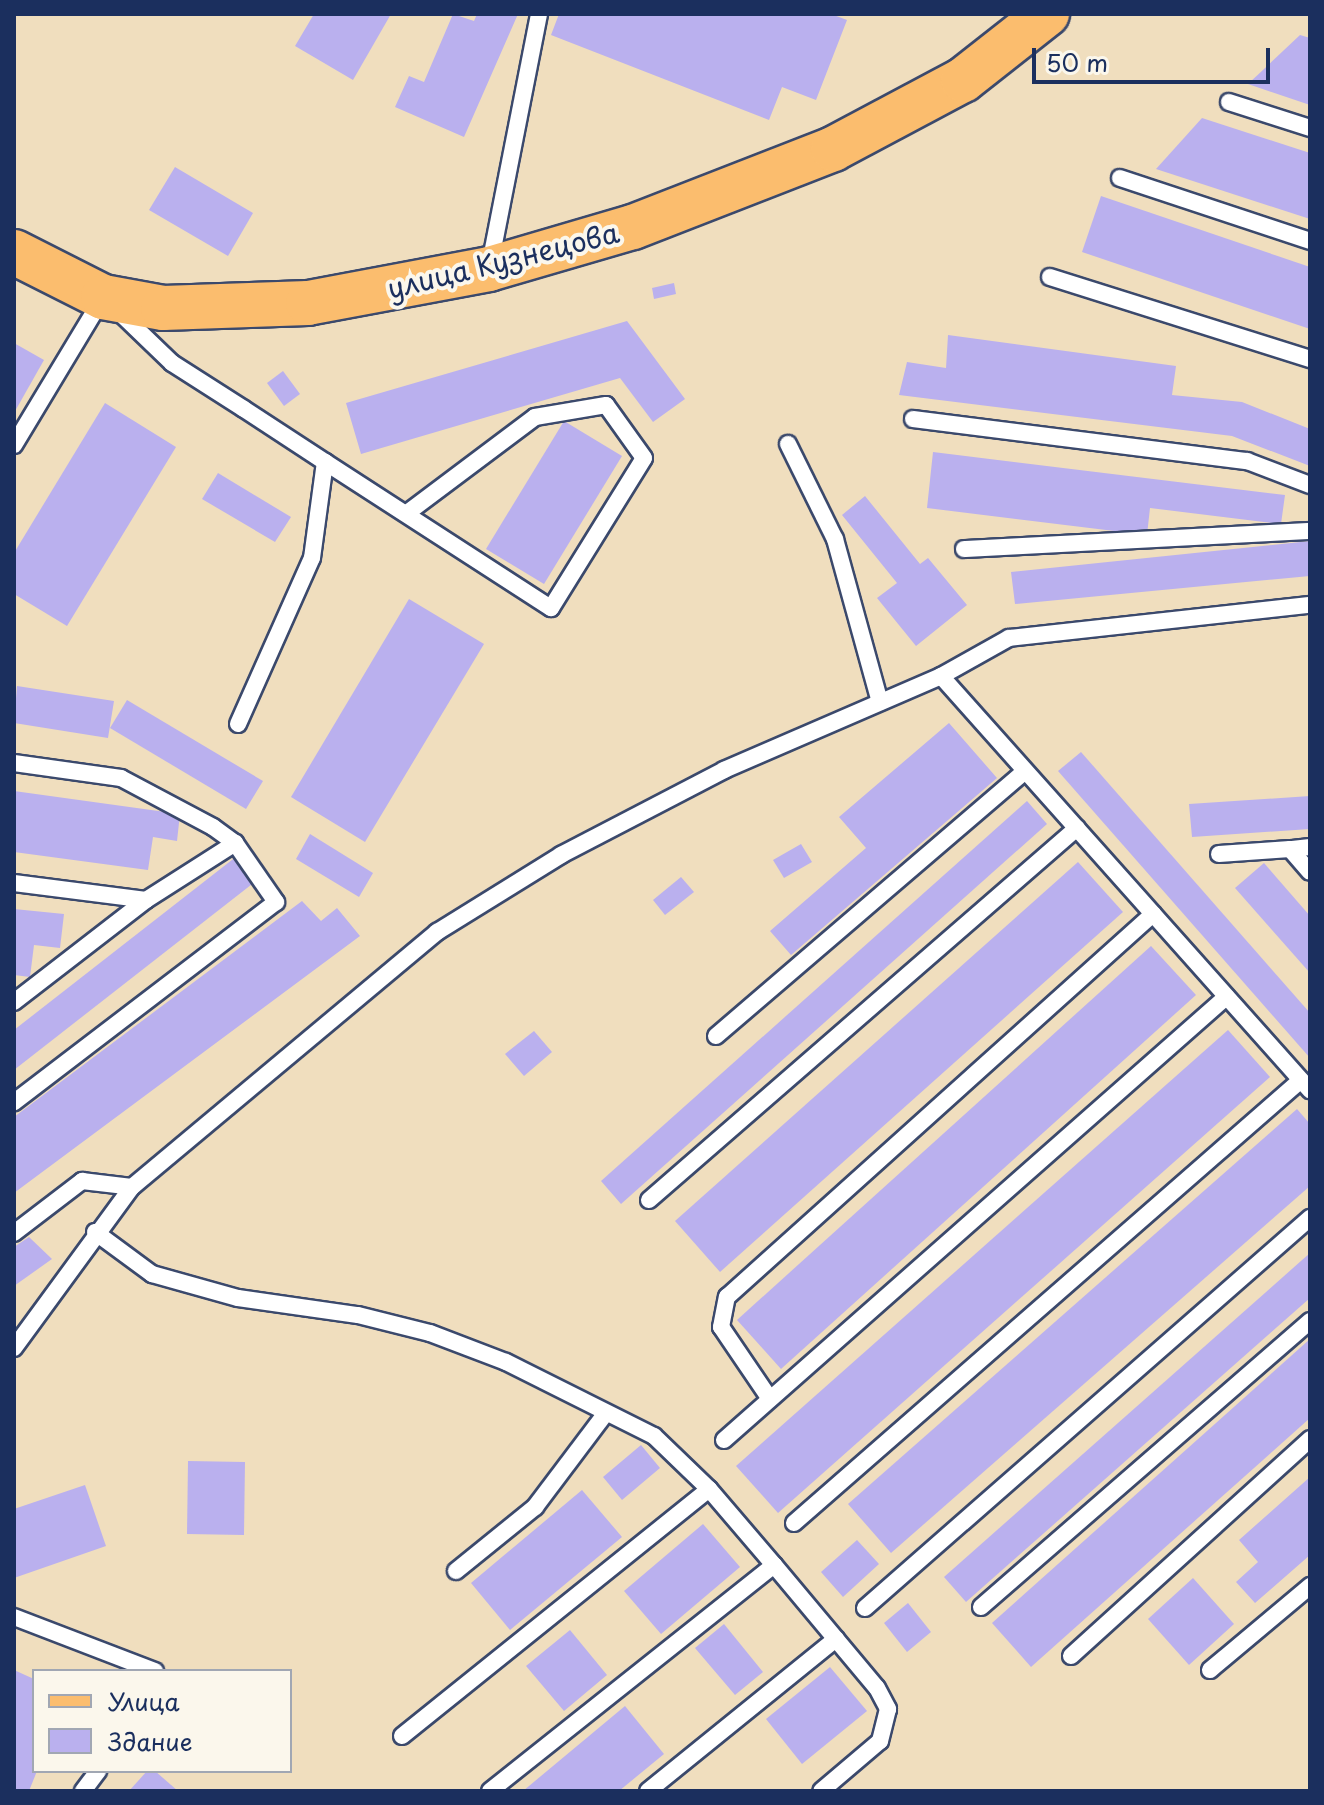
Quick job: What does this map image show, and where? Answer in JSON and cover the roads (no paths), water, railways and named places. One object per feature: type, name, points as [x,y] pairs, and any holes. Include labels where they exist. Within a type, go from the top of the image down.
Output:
[{"type":"main road","name":"улица Кузнецова","points":[[14,252],[103,297],[163,308],[308,303],[489,269],[633,227],[833,149],[963,80],[1047,14]]},
{"type":"lane","points":[[489,269],[539,14]]},
{"type":"lane","points":[[1229,102],[1310,128]]},
{"type":"lane","points":[[1120,178],[1310,241]]},
{"type":"lane","points":[[1050,277],[1310,359]]},
{"type":"lane","points":[[14,445],[103,297],[172,363],[551,608],[644,458],[606,405],[535,417],[406,514]]},
{"type":"lane","points":[[913,419],[1247,461],[1310,485]]},
{"type":"lane","points":[[788,444],[835,539],[880,702]]},
{"type":"lane","points":[[238,724],[312,558],[325,462]]},
{"type":"lane","points":[[964,549],[1310,531]]},
{"type":"lane","points":[[14,1348],[95,1232],[132,1187],[437,932],[561,855],[710,777],[941,676],[1009,638],[1310,605]]},
{"type":"lane","points":[[794,1523],[1305,1085],[941,676]]},
{"type":"lane","points":[[14,763],[121,778],[235,843],[276,902],[14,1102]]},
{"type":"lane","points":[[716,1036],[1025,771]]},
{"type":"lane","points":[[649,1200],[1077,828]]},
{"type":"lane","points":[[14,1002],[146,900],[235,843]]},
{"type":"lane","points":[[1219,854],[1310,847]]},
{"type":"lane","points":[[1290,849],[1310,872]]},
{"type":"lane","points":[[14,883],[146,900]]},
{"type":"lane","points":[[770,1399],[721,1327],[727,1297],[1153,914]]},
{"type":"lane","points":[[724,1440],[1226,997]]},
{"type":"lane","points":[[14,1233],[82,1181],[132,1187]]},
{"type":"lane","points":[[865,1608],[1310,1218]]},
{"type":"lane","points":[[95,1232],[152,1274],[238,1298],[358,1315],[430,1333],[506,1362],[654,1436],[709,1489],[877,1688],[888,1709],[880,1741],[821,1791]]},
{"type":"lane","points":[[981,1607],[1310,1321]]},
{"type":"lane","points":[[456,1571],[535,1507],[605,1414]]},
{"type":"lane","points":[[1071,1656],[1310,1439]]},
{"type":"lane","points":[[402,1736],[709,1489]]},
{"type":"lane","points":[[490,1791],[774,1565]]},
{"type":"lane","points":[[1210,1670],[1310,1586]]},
{"type":"lane","points":[[14,1617],[150,1669]]},
{"type":"lane","points":[[648,1791],[836,1639]]},
{"type":"lane","points":[[83,1791],[96,1773]]}]
